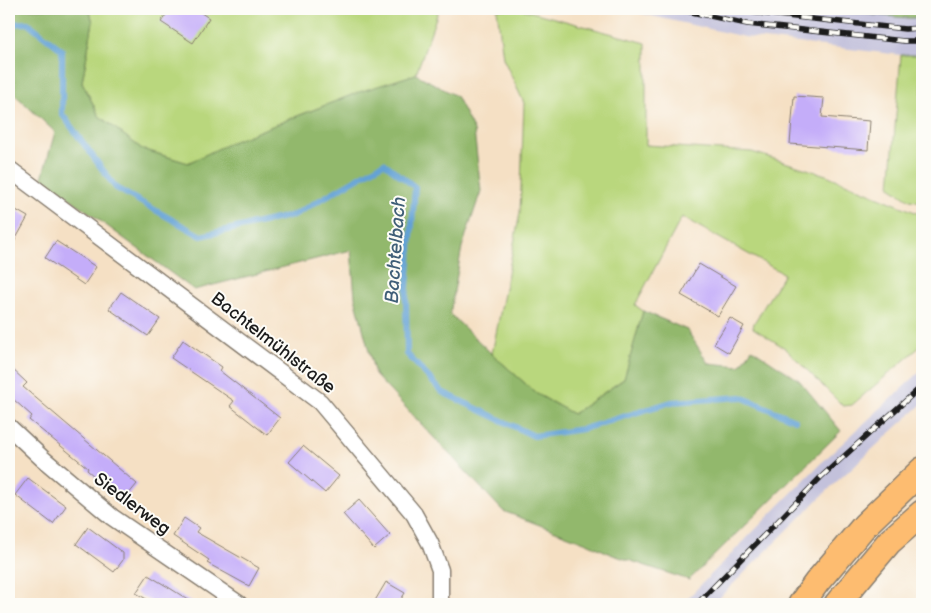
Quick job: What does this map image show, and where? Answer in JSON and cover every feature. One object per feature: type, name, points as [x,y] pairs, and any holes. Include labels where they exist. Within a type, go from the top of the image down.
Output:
[{"type":"main road","points":[[801,604],[865,525],[922,470]]},
{"type":"main road","points":[[837,604],[889,542],[922,513]]},
{"type":"street","name":"Bachtelmühlstraße","points":[[9,169],[320,402],[414,514],[430,542],[440,570],[440,604]]},
{"type":"street","name":"Siedlerweg","points":[[9,426],[42,458],[112,517],[239,604]]},
{"type":"shaded area","points":[[621,9],[811,9],[922,18],[922,55],[901,55],[745,37]]},
{"type":"shaded area","points":[[922,370],[922,404],[832,486],[713,604],[682,604],[820,464]]},
{"type":"green space","points":[[9,9],[89,9],[93,22],[82,82],[99,116],[142,149],[188,163],[234,141],[359,92],[416,74],[456,96],[474,131],[481,191],[462,247],[450,314],[537,394],[573,414],[624,379],[643,311],[687,330],[708,363],[740,366],[752,349],[799,380],[841,431],[689,580],[613,555],[503,511],[375,375],[355,297],[351,250],[194,290],[42,178],[55,132],[9,89]]},
{"type":"green space","points":[[89,9],[439,9],[416,74],[300,115],[188,163],[142,149],[99,116],[82,82],[93,22]]},
{"type":"green space","points":[[497,9],[521,9],[646,43],[646,145],[752,152],[826,175],[922,215],[922,345],[852,405],[843,406],[785,348],[753,328],[754,323],[784,274],[682,217],[635,305],[643,311],[625,378],[573,414],[537,394],[492,354],[520,213],[524,103],[503,58]]},
{"type":"green space","points":[[811,9],[922,9],[922,18],[907,18]]},
{"type":"green space","points":[[901,55],[922,55],[922,202],[910,200],[890,187]]},
{"type":"building","points":[[170,9],[195,9],[209,18],[193,43],[161,22]]},
{"type":"building","points":[[794,96],[824,98],[822,117],[870,121],[868,150],[790,144]]},
{"type":"building","points":[[9,206],[28,217],[9,251]]},
{"type":"building","points":[[56,241],[96,267],[84,285],[45,258]]},
{"type":"building","points":[[699,264],[736,286],[718,316],[681,295]]},
{"type":"building","points":[[121,292],[160,319],[148,336],[109,309]]},
{"type":"building","points":[[730,318],[744,326],[729,353],[714,344]]},
{"type":"building","points":[[183,340],[222,367],[220,371],[280,418],[267,435],[230,406],[234,401],[171,358]]},
{"type":"building","points":[[9,366],[27,383],[23,387],[137,484],[123,501],[87,470],[88,468],[29,420],[32,416],[13,399],[9,403]]},
{"type":"building","points":[[303,446],[339,476],[325,493],[289,462]]},
{"type":"building","points":[[28,478],[66,506],[53,524],[15,495]]},
{"type":"building","points":[[359,500],[390,535],[374,549],[343,514]]},
{"type":"building","points":[[184,518],[199,528],[196,532],[259,568],[249,586],[207,563],[209,560],[173,536]]},
{"type":"building","points":[[88,527],[123,553],[123,560],[114,572],[76,544]]},
{"type":"building","points":[[148,575],[195,604],[155,604],[136,593]]},
{"type":"building","points":[[386,582],[405,593],[398,604],[373,604]]},
{"type":"waterway","name":"Bachtelbach","points":[[9,24],[28,23],[62,50],[62,114],[116,188],[201,236],[294,215],[384,163],[415,187],[406,299],[407,354],[442,392],[534,436],[583,429],[671,402],[741,397],[795,420]]},
{"type":"railway","points":[[678,9],[747,24],[904,41],[922,41]]},
{"type":"railway","points":[[734,9],[905,29],[922,28]]},
{"type":"railway","points":[[697,604],[821,477],[922,386]]}]
